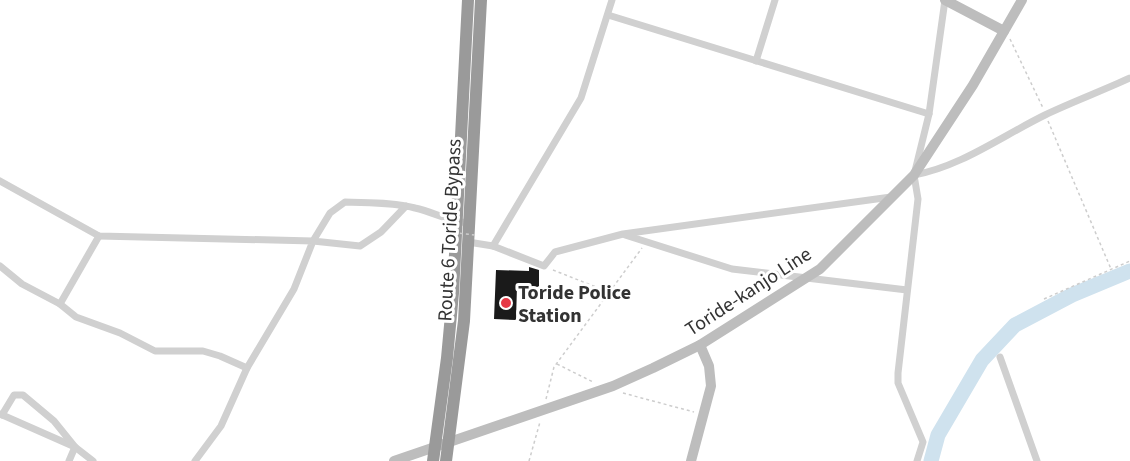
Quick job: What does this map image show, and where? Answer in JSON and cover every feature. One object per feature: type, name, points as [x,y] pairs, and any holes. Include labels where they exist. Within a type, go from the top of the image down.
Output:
[{"type":"highway","name":"Route 6 Toride Bypass","points":[[446,461],[464,321],[471,238],[463,223],[468,0]]},
{"type":"highway","name":"Route 6 Toride Bypass","points":[[433,461],[463,223],[481,0]]},
{"type":"street","points":[[493,246],[581,98],[612,0]]},
{"type":"street","points":[[756,61],[775,0]]},
{"type":"street","points":[[918,461],[922,442],[898,383],[918,199],[914,175],[929,114],[945,0],[1004,31]]},
{"type":"street","name":"Toride-kanjo Line","points":[[394,461],[606,388],[653,368],[700,345],[820,269],[914,175],[973,86],[1022,0]]},
{"type":"street","points":[[608,15],[929,114]]},
{"type":"street","points":[[914,175],[930,172],[963,158],[1046,115],[1130,78]]},
{"type":"street","points":[[0,181],[99,236],[313,241],[360,246],[381,232],[406,206]]},
{"type":"street","points":[[471,238],[544,266],[555,252],[623,234],[891,196]]},
{"type":"street","points":[[195,461],[221,426],[247,368],[294,289],[313,241],[330,213],[345,202],[406,206],[463,223]]},
{"type":"street","points":[[623,234],[732,269],[907,290]]},
{"type":"street","points":[[60,304],[99,236]]},
{"type":"street","points":[[0,266],[22,284],[60,304],[76,317],[120,333],[154,351],[202,351],[247,368]]},
{"type":"street","points":[[691,461],[711,386],[711,376],[700,345]]},
{"type":"street","points":[[999,357],[1036,461]]},
{"type":"street","points":[[75,447],[1,414],[14,395],[23,395],[54,421],[75,447],[93,461]]},
{"type":"street","points":[[69,461],[75,447]]},
{"type":"path","points":[[1004,31],[1046,115],[1111,269]]},
{"type":"path","points":[[448,232],[471,238]]},
{"type":"path","points":[[529,461],[556,363],[646,242]]},
{"type":"path","points":[[1044,299],[1130,261]]},
{"type":"path","points":[[544,266],[596,287],[608,296]]},
{"type":"path","points":[[556,363],[606,388],[703,414]]},
{"type":"building","name":"Toride Police Station","points":[[529,267],[539,270],[539,287],[517,286],[516,320],[494,319],[496,270],[529,271]]},
{"type":"waterway","points":[[931,461],[938,435],[982,360],[1015,325],[1072,295],[1130,271]]},
{"type":"place","name":"Toride Police Station","points":[[506,303]]}]
